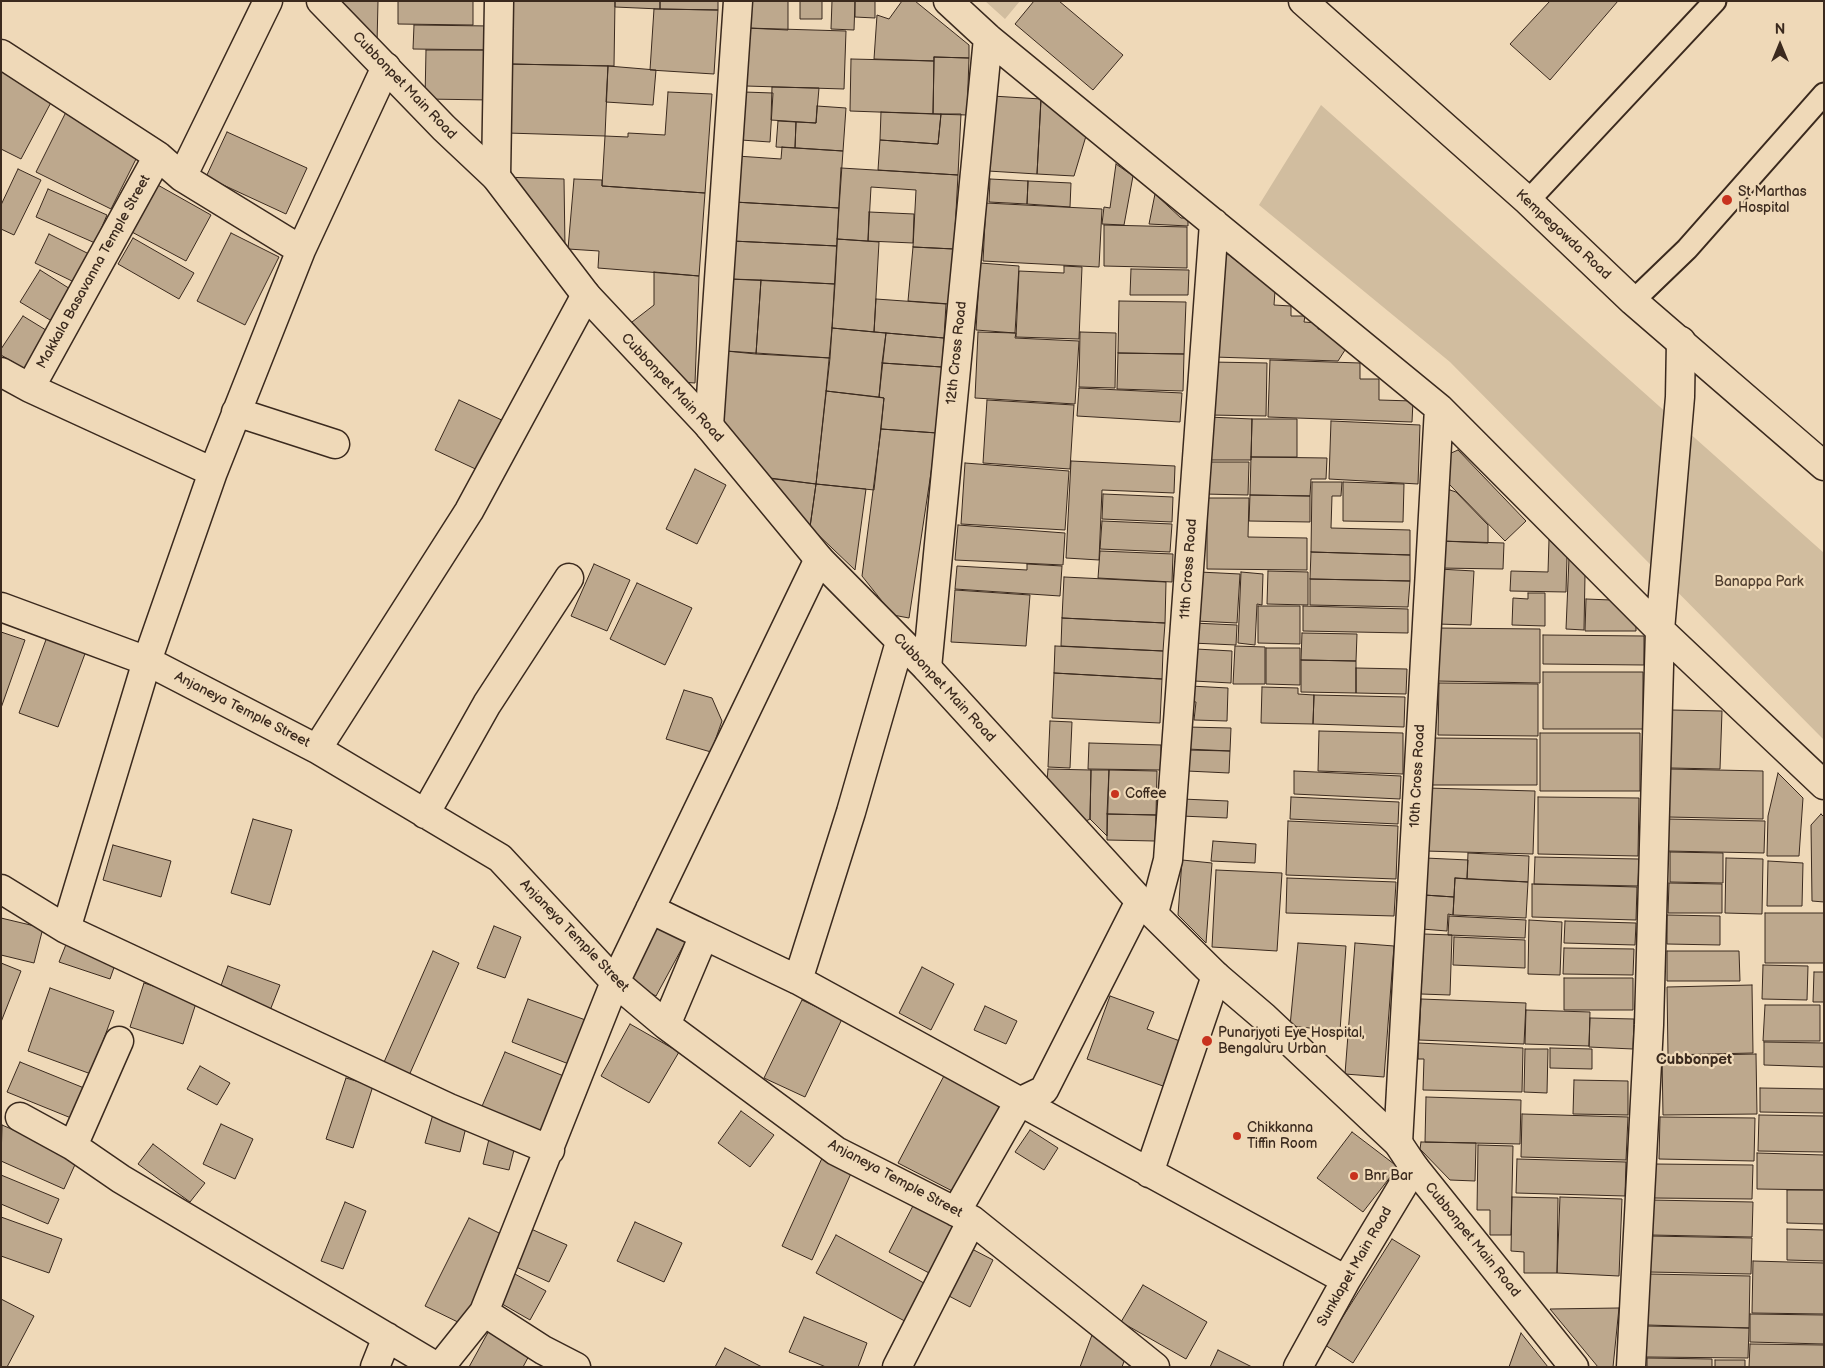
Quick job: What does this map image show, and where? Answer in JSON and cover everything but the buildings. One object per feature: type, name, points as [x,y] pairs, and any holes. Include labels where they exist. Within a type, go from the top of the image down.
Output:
[{"type":"street","points":[[182,177],[268,1]]},
{"type":"street","name":"Cubbonpet Main Road","points":[[321,1],[496,177],[586,295],[709,426],[819,559],[927,668],[1147,907],[1216,976],[1264,1017],[1398,1143],[1414,1167],[1574,1367]]},
{"type":"street","points":[[496,177],[499,1]]},
{"type":"street","points":[[709,426],[738,1]]},
{"type":"street","points":[[948,1],[988,38],[1439,408],[1660,630],[1824,785]]},
{"type":"street","name":"Kempegowda Road","points":[[1303,1],[1528,201],[1633,301],[1824,466]]},
{"type":"street","name":"12th Cross Road","points":[[927,668],[988,38]]},
{"type":"street","points":[[1,54],[158,156],[182,177],[301,250]]},
{"type":"street","points":[[66,929],[147,661],[213,472],[301,250],[386,67]]},
{"type":"street","name":"Makkala Basavanna Temple Street","points":[[30,388],[158,156]]},
{"type":"street","name":"11th Cross Road","points":[[1019,1102],[1044,1090],[1147,907],[1168,860],[1214,223]]},
{"type":"street","points":[[317,749],[468,511],[586,295]]},
{"type":"street","points":[[1631,1367],[1649,1025],[1660,630],[1680,397],[1681,341]]},
{"type":"street","points":[[1,372],[30,388],[213,472]]},
{"type":"street","name":"10th Cross Road","points":[[1398,1143],[1439,408]]},
{"type":"street","points":[[236,412],[335,444]]},
{"type":"street","points":[[9,1120],[74,1146],[121,1179],[438,1367],[484,1312],[550,1150],[615,982],[819,559]]},
{"type":"street","points":[[425,814],[487,704],[569,578]]},
{"type":"street","name":"Anjaneya Temple Street","points":[[1,607],[147,661],[317,749],[500,858],[615,982],[666,1025],[836,1151],[964,1216],[1155,1367]]},
{"type":"street","points":[[798,980],[851,812],[900,642]]},
{"type":"street","points":[[1,889],[66,929],[449,1108],[550,1150]]},
{"type":"street","points":[[650,909],[798,980],[1346,1280]]},
{"type":"street","points":[[666,1025],[704,935]]},
{"type":"street","points":[[1150,1173],[1216,976]]},
{"type":"street","points":[[74,1146],[119,1041]]},
{"type":"street","points":[[897,1367],[964,1216],[1019,1102]]},
{"type":"street","name":"Sunklapet Main Road","points":[[1298,1367],[1346,1280],[1414,1167]]},
{"type":"street","points":[[484,1312],[539,1358],[576,1367]]},
{"type":"street","points":[[375,1367],[387,1337]]},
{"type":"lane","points":[[1528,201],[1714,1]]},
{"type":"lane","points":[[1633,301],[1687,250],[1824,94]]},
{"type":"green space","points":[[985,1],[1020,1],[1005,19]]},
{"type":"green space","name":"Banappa Park","points":[[1321,105],[1824,553],[1824,740],[1450,362],[1259,205]]},
{"type":"place","name":"St Marthas Hospital","points":[[1727,200]]},
{"type":"place","name":"Coffee","points":[[1115,794]]},
{"type":"place","name":"Punarjyoti Eye Hospital, Bengaluru Urban","points":[[1207,1041]]},
{"type":"place","name":"Chikkanna Tiffin Room","points":[[1237,1136]]},
{"type":"place","name":"Bnr Bar","points":[[1354,1176]]},
{"type":"district","name":"Cubbonpet","points":[[1694,1060]]}]
